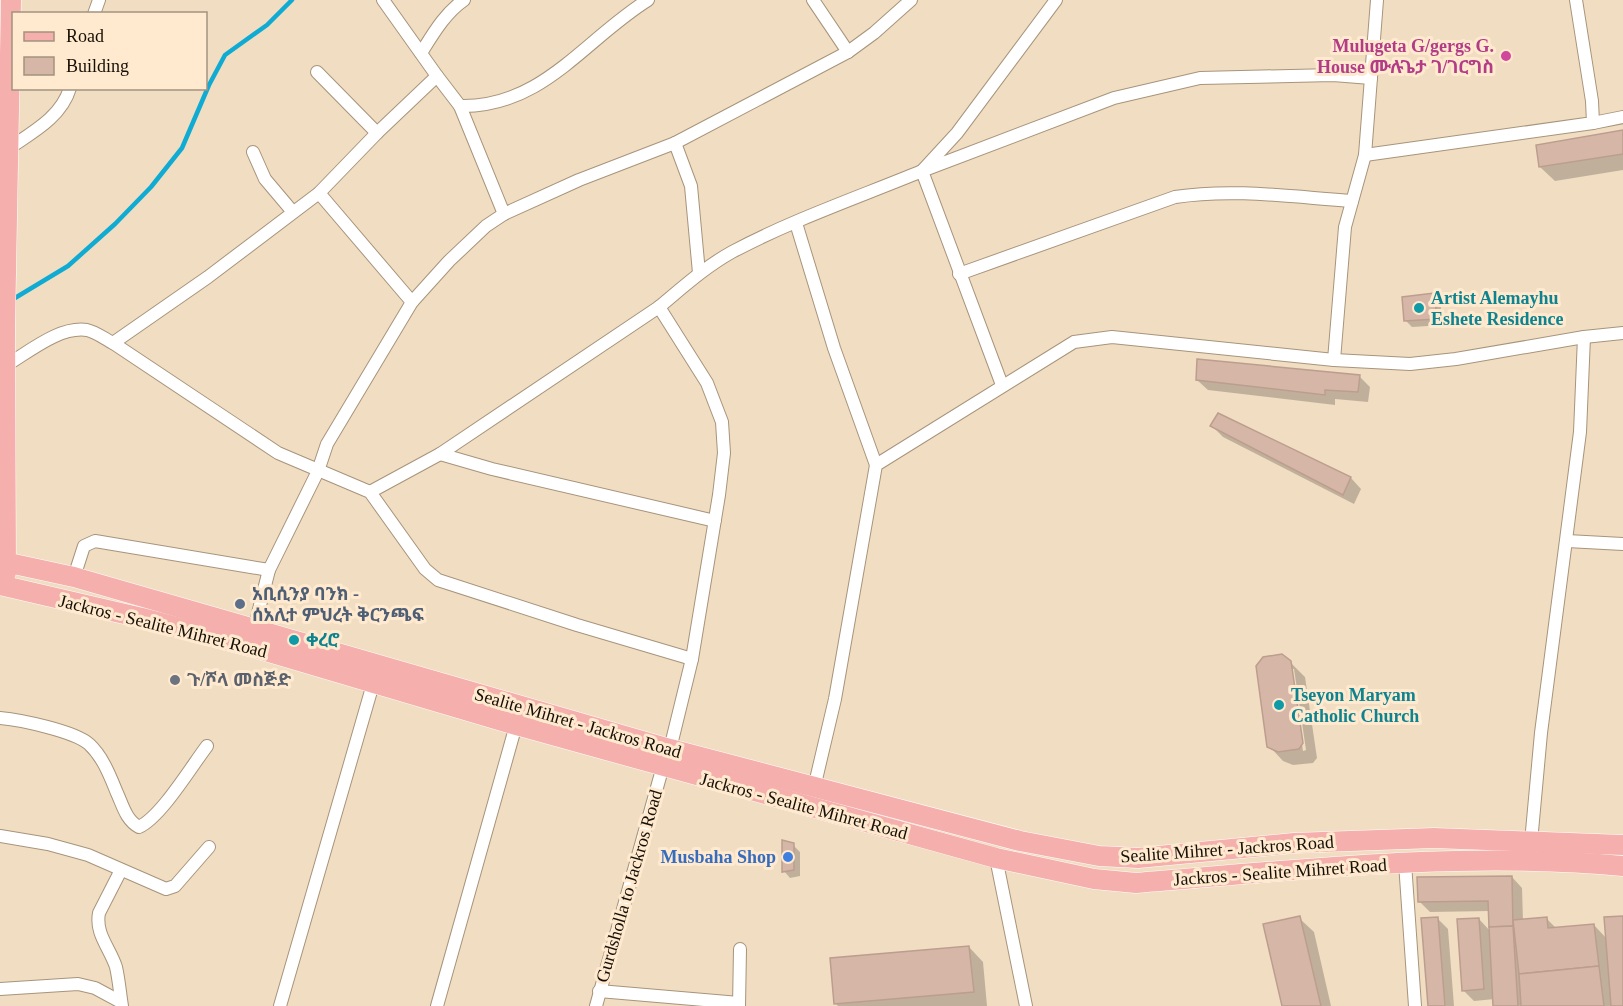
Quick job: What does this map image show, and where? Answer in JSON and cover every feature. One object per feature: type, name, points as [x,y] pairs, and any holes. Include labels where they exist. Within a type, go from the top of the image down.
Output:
[{"type":"main road","points":[[2,590],[8,149],[5,43],[11,0]]},
{"type":"main road","name":"Sealite Mihret - Jackros Road","points":[[3,561],[74,578],[254,629],[667,758],[814,788],[1020,841],[1099,856],[1138,858],[1294,843],[1434,838],[1623,845]]},
{"type":"main road","name":"Jackros - Sealite Mihret Road","points":[[2,590],[142,618],[249,646],[516,725],[667,758],[996,858],[1094,879],[1136,884],[1405,863],[1506,861],[1623,866]]},
{"type":"main road","points":[[1294,843],[1296,870]]},
{"type":"street","points":[[383,0],[460,106],[504,214]]},
{"type":"street","points":[[421,53],[440,24],[464,0]]},
{"type":"street","points":[[460,106],[496,103],[529,91],[558,73],[629,12],[648,0]]},
{"type":"street","points":[[813,0],[848,52]]},
{"type":"street","points":[[254,629],[269,570],[318,471],[327,444],[412,302],[449,261],[486,226],[504,214],[579,180],[675,142],[848,52],[874,33],[911,0]]},
{"type":"street","points":[[922,171],[957,133],[1056,0]]},
{"type":"street","points":[[1334,360],[1345,227],[1365,154],[1377,0]]},
{"type":"street","points":[[1576,0],[1592,101],[1593,123]]},
{"type":"street","points":[[317,72],[376,133]]},
{"type":"street","points":[[370,492],[440,454],[659,307],[699,273],[731,252],[796,223],[922,171],[1114,98],[1200,78],[1333,75],[1371,78]]},
{"type":"street","points":[[113,343],[208,277],[318,193],[376,133],[437,76]]},
{"type":"street","points":[[8,149],[50,120],[69,90]]},
{"type":"street","points":[[1365,154],[1623,117]]},
{"type":"street","points":[[675,142],[691,186],[699,273]]},
{"type":"street","points":[[253,152],[265,179],[292,211]]},
{"type":"street","points":[[922,171],[1002,385]]},
{"type":"street","points":[[318,193],[412,302]]},
{"type":"street","points":[[959,274],[1175,197],[1204,193],[1229,193],[1352,201]]},
{"type":"street","points":[[796,223],[834,348],[876,465],[835,699],[814,788]]},
{"type":"street","name":"Gurdsholla to Jackros Road","points":[[596,1006],[667,758],[692,660],[724,453],[722,422],[707,383],[659,307]]},
{"type":"street","points":[[5,366],[54,337],[72,330],[90,330],[278,453],[370,492],[424,569],[438,580],[692,660]]},
{"type":"street","points":[[876,465],[1074,342],[1094,338],[1112,337],[1334,360],[1410,364],[1430,363],[1584,337],[1623,333]]},
{"type":"street","points":[[1531,842],[1541,733],[1580,432],[1584,337]]},
{"type":"street","points":[[440,454],[492,469],[715,521]]},
{"type":"street","points":[[74,578],[84,546],[95,541],[269,570]]},
{"type":"street","points":[[1567,541],[1623,544]]},
{"type":"street","points":[[280,1006],[373,684]]},
{"type":"street","points":[[0,718],[52,728],[88,743],[102,760],[128,818],[139,827],[147,824],[207,746]]},
{"type":"street","points":[[437,1006],[516,725]]},
{"type":"street","points":[[0,836],[48,844],[88,855],[166,889],[175,886],[209,847]]},
{"type":"street","points":[[996,858],[1026,1006]]},
{"type":"street","points":[[1405,863],[1415,1006]]},
{"type":"street","points":[[121,870],[99,913],[98,920],[98,929],[116,966],[121,1004]]},
{"type":"street","points":[[599,991],[739,1004],[740,949]]},
{"type":"street","points":[[0,988],[78,984],[95,988],[121,1004]]},
{"type":"building","points":[[1623,130],[1623,154],[1539,167],[1536,145]]},
{"type":"building","name":"Artist Alemayhu Eshete Residence","points":[[1434,293],[1437,319],[1404,321],[1402,297]]},
{"type":"building","points":[[1197,359],[1360,375],[1358,392],[1325,390],[1325,395],[1196,380]]},
{"type":"building","points":[[1218,413],[1351,477],[1343,495],[1210,426]]},
{"type":"building","name":"Tseyon Maryam Catholic Church","points":[[1282,654],[1291,661],[1303,743],[1299,749],[1278,752],[1267,747],[1256,666],[1263,657]]},
{"type":"building","name":"Musbaha Shop","points":[[782,840],[794,843],[794,870],[782,872]]},
{"type":"building","points":[[1512,876],[1513,926],[1489,927],[1488,901],[1418,902],[1417,877]]},
{"type":"building","points":[[1300,916],[1321,1006],[1282,1006],[1263,924]]},
{"type":"building","points":[[1623,916],[1623,1006],[1611,1006],[1604,917]]},
{"type":"building","points":[[1438,917],[1445,1006],[1428,1006],[1421,918]]},
{"type":"building","points":[[1547,917],[1548,928],[1594,924],[1599,966],[1519,974],[1513,920]]},
{"type":"building","points":[[1479,918],[1484,989],[1462,991],[1457,919]]},
{"type":"building","points":[[1513,926],[1518,1006],[1493,1006],[1489,927]]},
{"type":"building","points":[[969,946],[974,992],[834,1004],[830,958]]},
{"type":"building","points":[[1599,966],[1604,1006],[1521,1006],[1519,974]]},
{"type":"waterway","points":[[207,90],[225,55],[267,25],[292,0]]},
{"type":"waterway","points":[[10,301],[68,266],[115,224],[151,187],[182,148],[207,90]]},
{"type":"place","name":"Mulugeta G/gergs G. House ሙሉጌታ ገ/ገርግስ","points":[[1506,56]]},
{"type":"place","name":"Artist Alemayhu Eshete Residence","points":[[1419,308]]},
{"type":"place","name":"አቢሲንያ ባንክ - ሰአሊተ ምህረት ቅርንጫፍ","points":[[240,604]]},
{"type":"place","name":"ቀረሮ","points":[[294,640]]},
{"type":"place","name":"ጉ/ሾላ መስጅድ","points":[[175,680]]},
{"type":"place","name":"Tseyon Maryam Catholic Church","points":[[1279,705]]},
{"type":"place","name":"Musbaha Shop","points":[[788,857]]}]
